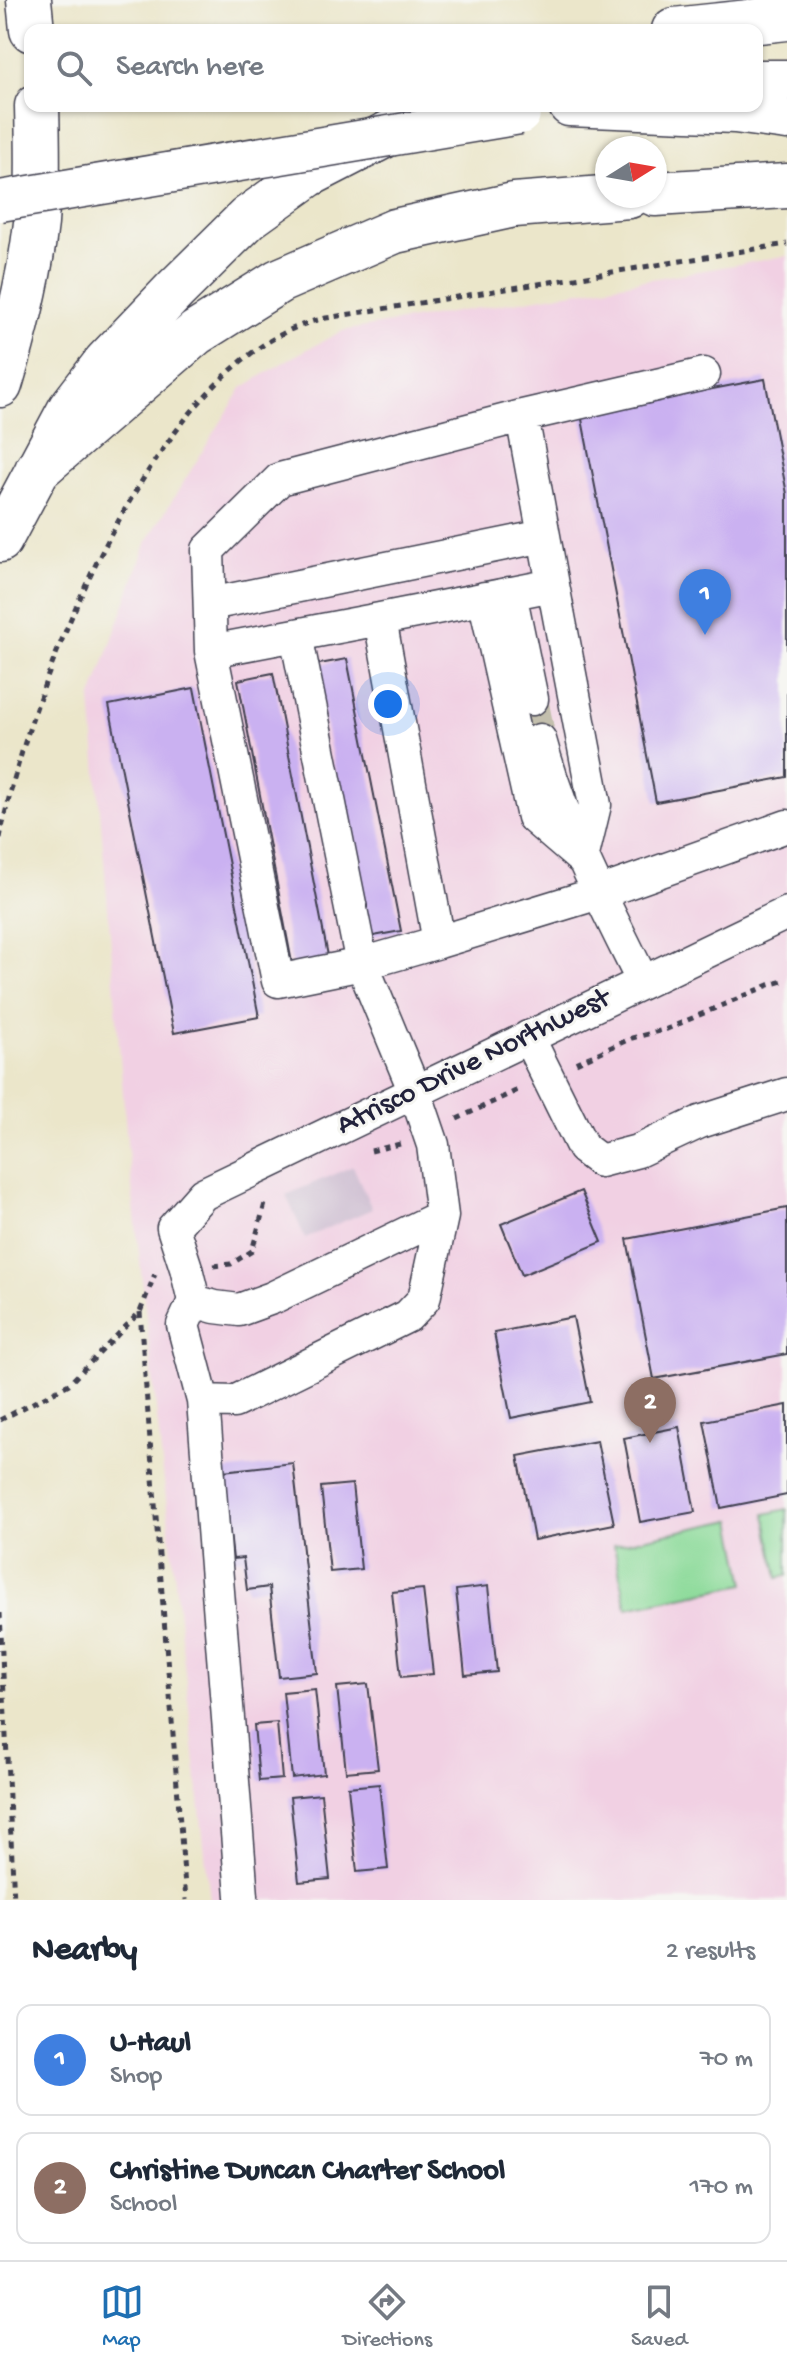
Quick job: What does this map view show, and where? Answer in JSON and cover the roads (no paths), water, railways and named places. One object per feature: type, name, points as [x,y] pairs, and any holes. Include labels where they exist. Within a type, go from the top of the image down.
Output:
[{"type":"highway","points":[[29,0],[31,24]]},
{"type":"highway","points":[[730,24],[787,18]]},
{"type":"highway","points":[[0,385],[11,350],[36,224],[37,112]]},
{"type":"highway","points":[[0,540],[70,409],[106,362],[248,218],[308,175],[430,112]]},
{"type":"highway","points":[[667,193],[787,186]]},
{"type":"highway","points":[[37,470],[196,333],[279,281],[395,231],[514,205],[595,199]]},
{"type":"main road","points":[[763,80],[787,80]]},
{"type":"main road","points":[[0,201],[532,112]]},
{"type":"main road","points":[[711,112],[787,120]]},
{"type":"street","points":[[704,374],[522,416],[280,479],[208,550],[211,651],[278,981],[362,964],[439,942],[599,893],[787,826]]},
{"type":"street","points":[[522,416],[595,805],[582,859]]},
{"type":"street","points":[[210,604],[544,536]]},
{"type":"street","points":[[211,651],[553,585]]},
{"type":"street","points":[[497,596],[532,699]]},
{"type":"street","points":[[497,596],[533,817],[582,859]]},
{"type":"street","points":[[380,619],[439,942]]},
{"type":"street","points":[[203,1401],[234,1402],[408,1316],[424,1299],[442,1216],[433,1145],[415,1092],[362,964],[296,635]]},
{"type":"street","points":[[540,740],[550,776],[582,859],[643,982]]},
{"type":"street","name":"Atrisco Drive Northwest","points":[[194,1301],[173,1228],[203,1194],[787,913]]},
{"type":"street","points":[[528,1037],[583,1148],[600,1161],[638,1151],[700,1122],[787,1094]]},
{"type":"street","points":[[242,1896],[203,1401],[183,1325],[194,1301],[239,1310],[272,1298],[442,1216]]},
{"type":"tunnel","points":[[532,699],[540,740]]},
{"type":"place","name":"U-Haul","points":[[705,635]]},
{"type":"place","name":"Christine Duncan Charter School","points":[[650,1443]]}]
